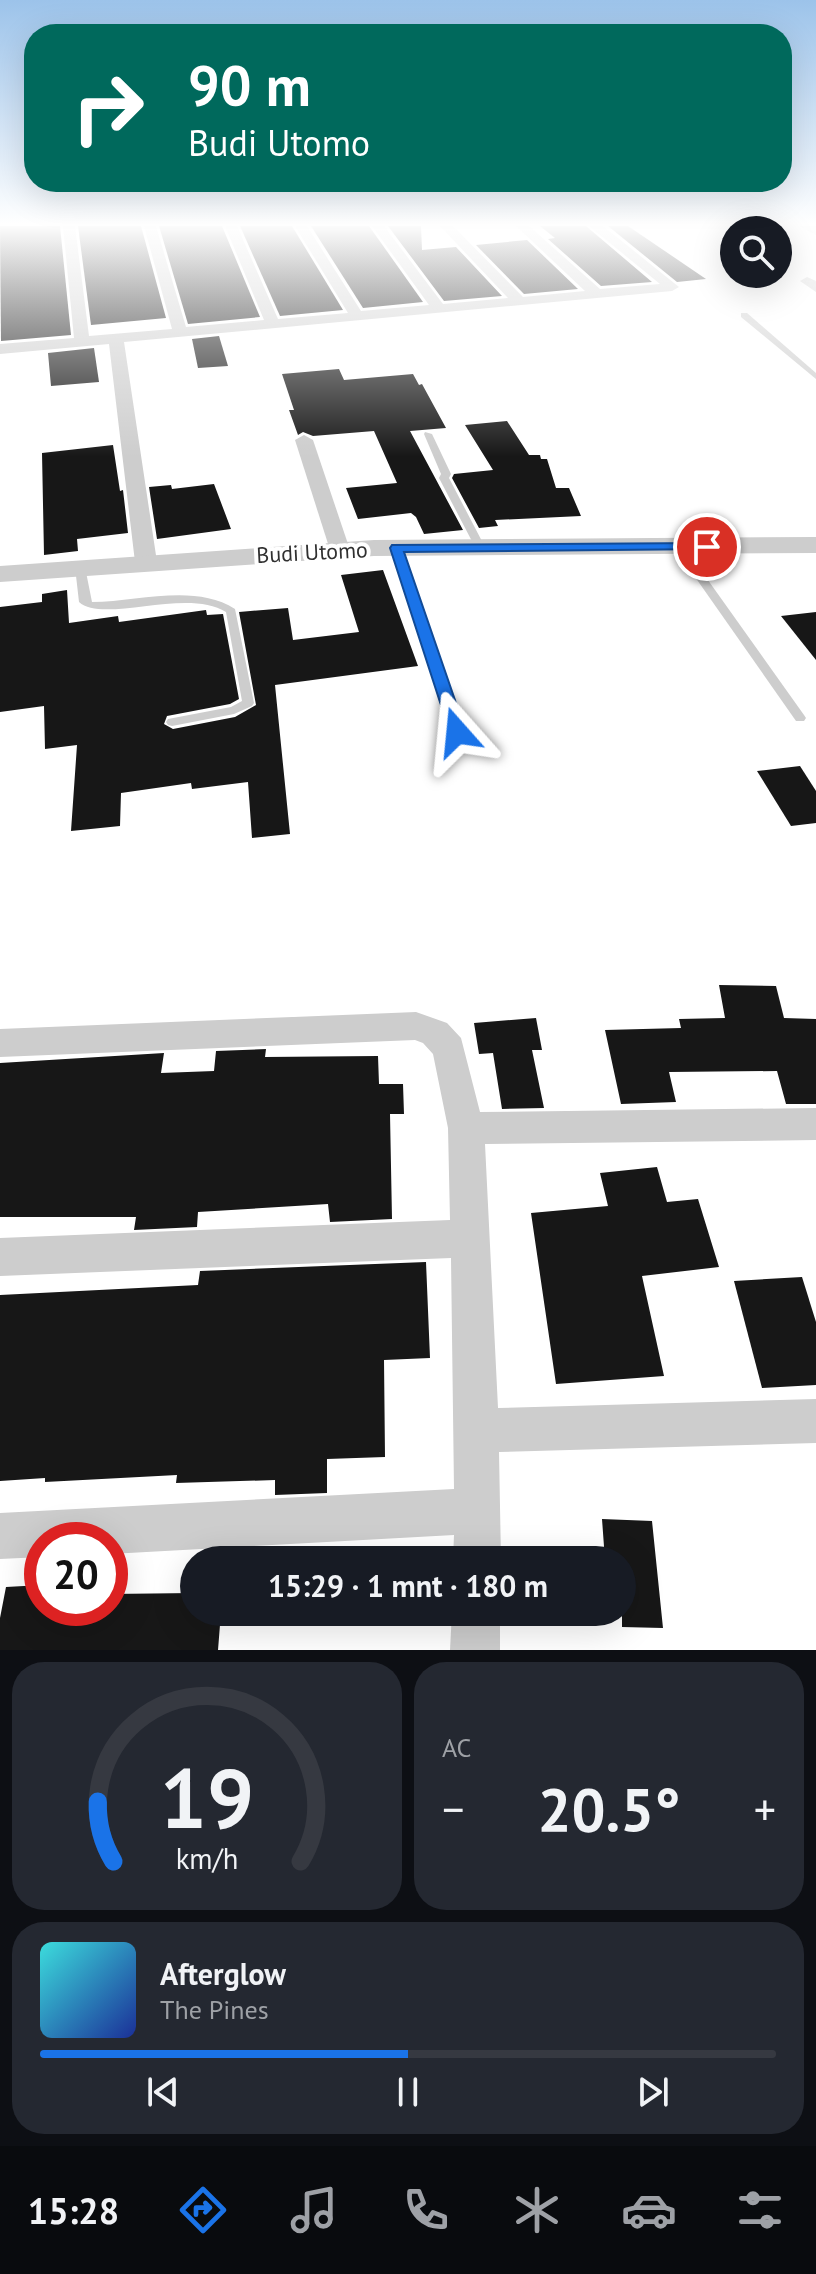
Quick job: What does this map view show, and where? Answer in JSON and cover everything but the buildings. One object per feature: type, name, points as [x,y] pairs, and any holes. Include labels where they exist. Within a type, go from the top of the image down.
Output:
[{"type":"street","points":[[78,303],[82,342]]},
{"type":"street","points":[[172,303],[180,332]]},
{"type":"street","points":[[264,303],[273,324]]},
{"type":"street","points":[[349,303],[357,316]]},
{"type":"street","points":[[435,303],[439,309]]},
{"type":"street","points":[[0,349],[499,303]]},
{"type":"street","points":[[116,339],[146,562]]},
{"type":"street","points":[[304,440],[340,550]]},
{"type":"street","name":"Budi Utomo","points":[[0,574],[146,562],[396,548],[816,545]]},
{"type":"street","points":[[0,1043],[416,1026],[435,1033],[449,1048],[466,1128],[477,1431],[478,1546]]},
{"type":"street","points":[[466,1128],[816,1124]]},
{"type":"street","points":[[0,1257],[471,1238]]},
{"type":"street","points":[[477,1431],[816,1421]]},
{"type":"street","points":[[0,1536],[479,1511]]},
{"type":"street","points":[[475,1650],[476,1626]]},
{"type":"lane","points":[[744,315],[816,377]]},
{"type":"lane","points":[[428,434],[446,474],[444,478],[480,547]]},
{"type":"lane","points":[[679,547],[800,718]]},
{"type":"lane","points":[[396,548],[457,732]]},
{"type":"lane","points":[[80,567],[85,602],[90,605],[204,599],[225,604],[231,611],[248,703],[234,710],[172,722]]},
{"type":"route","points":[[457,732],[396,548],[707,547]]}]
